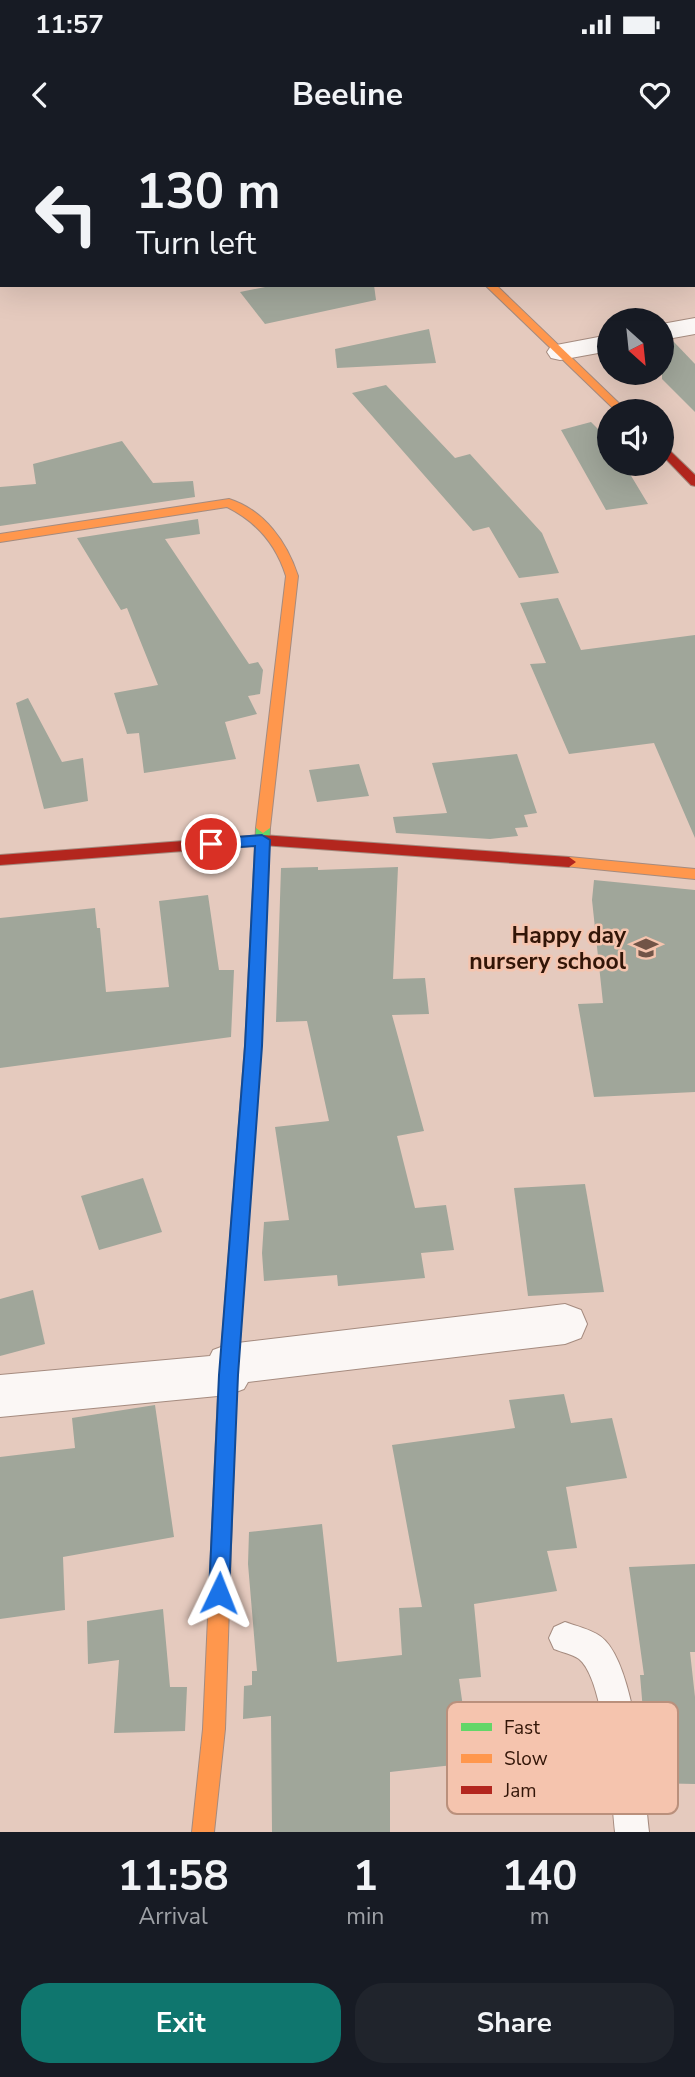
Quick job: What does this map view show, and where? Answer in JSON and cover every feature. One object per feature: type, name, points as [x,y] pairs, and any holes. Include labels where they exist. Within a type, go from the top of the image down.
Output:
[{"type":"street","points":[[492,287],[609,399]]},
{"type":"street","points":[[674,330],[695,326]]},
{"type":"street","points":[[560,352],[597,345]]},
{"type":"street","points":[[674,461],[695,482]]},
{"type":"street","points":[[0,538],[229,503],[255,517],[277,541],[289,563],[292,576],[262,840],[253,1046],[228,1369],[214,1729],[203,1832]]},
{"type":"street","points":[[0,860],[262,840],[506,856],[695,874]]},
{"type":"street","points":[[0,1396],[565,1324]]},
{"type":"lane","points":[[565,1638],[591,1649],[605,1668],[615,1702]]},
{"type":"lane","points":[[630,1814],[632,1832]]},
{"type":"building","points":[[265,287],[374,287],[376,300],[265,324],[240,292]]},
{"type":"building","points":[[429,329],[436,363],[337,368],[335,349]]},
{"type":"building","points":[[674,342],[695,364],[695,412],[668,385],[674,385]]},
{"type":"building","points":[[386,385],[455,458],[470,454],[542,533],[559,573],[519,578],[489,527],[473,531],[352,393]]},
{"type":"building","points":[[591,422],[597,428],[597,476],[631,476],[648,504],[606,510],[561,430]]},
{"type":"building","points":[[122,441],[153,483],[193,481],[195,497],[0,526],[0,487],[36,484],[33,464]]},
{"type":"building","points":[[198,519],[200,534],[165,539],[249,664],[258,662],[263,670],[260,694],[248,696],[257,714],[225,722],[236,759],[144,773],[139,733],[127,734],[114,693],[158,685],[127,608],[121,610],[77,538]]},
{"type":"building","points":[[558,598],[581,650],[695,635],[695,838],[654,743],[569,754],[530,664],[546,663],[520,603]]},
{"type":"building","points":[[28,698],[62,762],[83,758],[88,801],[44,809],[16,703]]},
{"type":"building","points":[[517,754],[537,813],[524,815],[528,827],[515,828],[518,836],[490,839],[396,833],[393,817],[447,813],[432,763]]},
{"type":"building","points":[[359,764],[369,796],[317,802],[309,770]]},
{"type":"building","points":[[318,867],[318,870],[398,867],[393,979],[425,978],[429,1014],[392,1015],[424,1131],[397,1136],[415,1208],[446,1205],[454,1250],[421,1253],[425,1278],[338,1286],[337,1275],[264,1281],[264,1222],[289,1220],[275,1127],[329,1121],[307,1021],[276,1022],[281,868]]},
{"type":"building","points":[[594,880],[695,890],[695,1092],[594,1097],[578,1004],[603,1003],[592,900]]},
{"type":"building","points":[[208,895],[219,970],[234,970],[231,1037],[0,1068],[0,918],[95,908],[97,928],[100,928],[106,992],[169,987],[159,901]]},
{"type":"building","points":[[143,1178],[162,1232],[99,1250],[81,1196]]},
{"type":"building","points":[[585,1184],[604,1292],[528,1296],[514,1188]]},
{"type":"building","points":[[33,1290],[45,1344],[0,1356],[0,1299]]},
{"type":"building","points":[[564,1394],[571,1423],[612,1418],[627,1478],[566,1487],[577,1548],[547,1551],[557,1591],[474,1604],[481,1677],[459,1679],[462,1702],[447,1702],[447,1766],[390,1772],[390,1832],[272,1832],[271,1716],[243,1719],[244,1686],[252,1685],[252,1671],[257,1671],[248,1564],[249,1532],[322,1524],[337,1662],[402,1655],[399,1608],[422,1607],[392,1445],[515,1428],[509,1400]]},
{"type":"building","points":[[155,1405],[174,1537],[63,1557],[65,1610],[0,1619],[0,1457],[75,1448],[72,1418]]},
{"type":"building","points":[[695,1564],[695,1652],[690,1652],[695,1697],[695,1784],[678,1784],[678,1702],[642,1702],[640,1675],[644,1675],[629,1567]]},
{"type":"building","points":[[163,1609],[170,1687],[187,1687],[185,1731],[114,1733],[119,1660],[88,1664],[87,1621]]},
{"type":"traffic: fast","points":[[227,1394],[253,1046],[263,828]]},
{"type":"traffic: slow","points":[[492,287],[609,399]]},
{"type":"traffic: slow","points":[[0,538],[229,503],[261,523],[283,552],[292,576],[263,828]]},
{"type":"traffic: slow","points":[[569,862],[695,874]]},
{"type":"traffic: slow","points":[[203,1832],[214,1729],[227,1394]]},
{"type":"traffic: jam","points":[[674,461],[695,482]]},
{"type":"traffic: jam","points":[[0,860],[262,840],[569,862]]},
{"type":"place","name":"Happy day nursery school","points":[[646,948]]},
{"type":"route","points":[[211,844],[262,840],[253,1046],[228,1375],[219,1593]]}]
